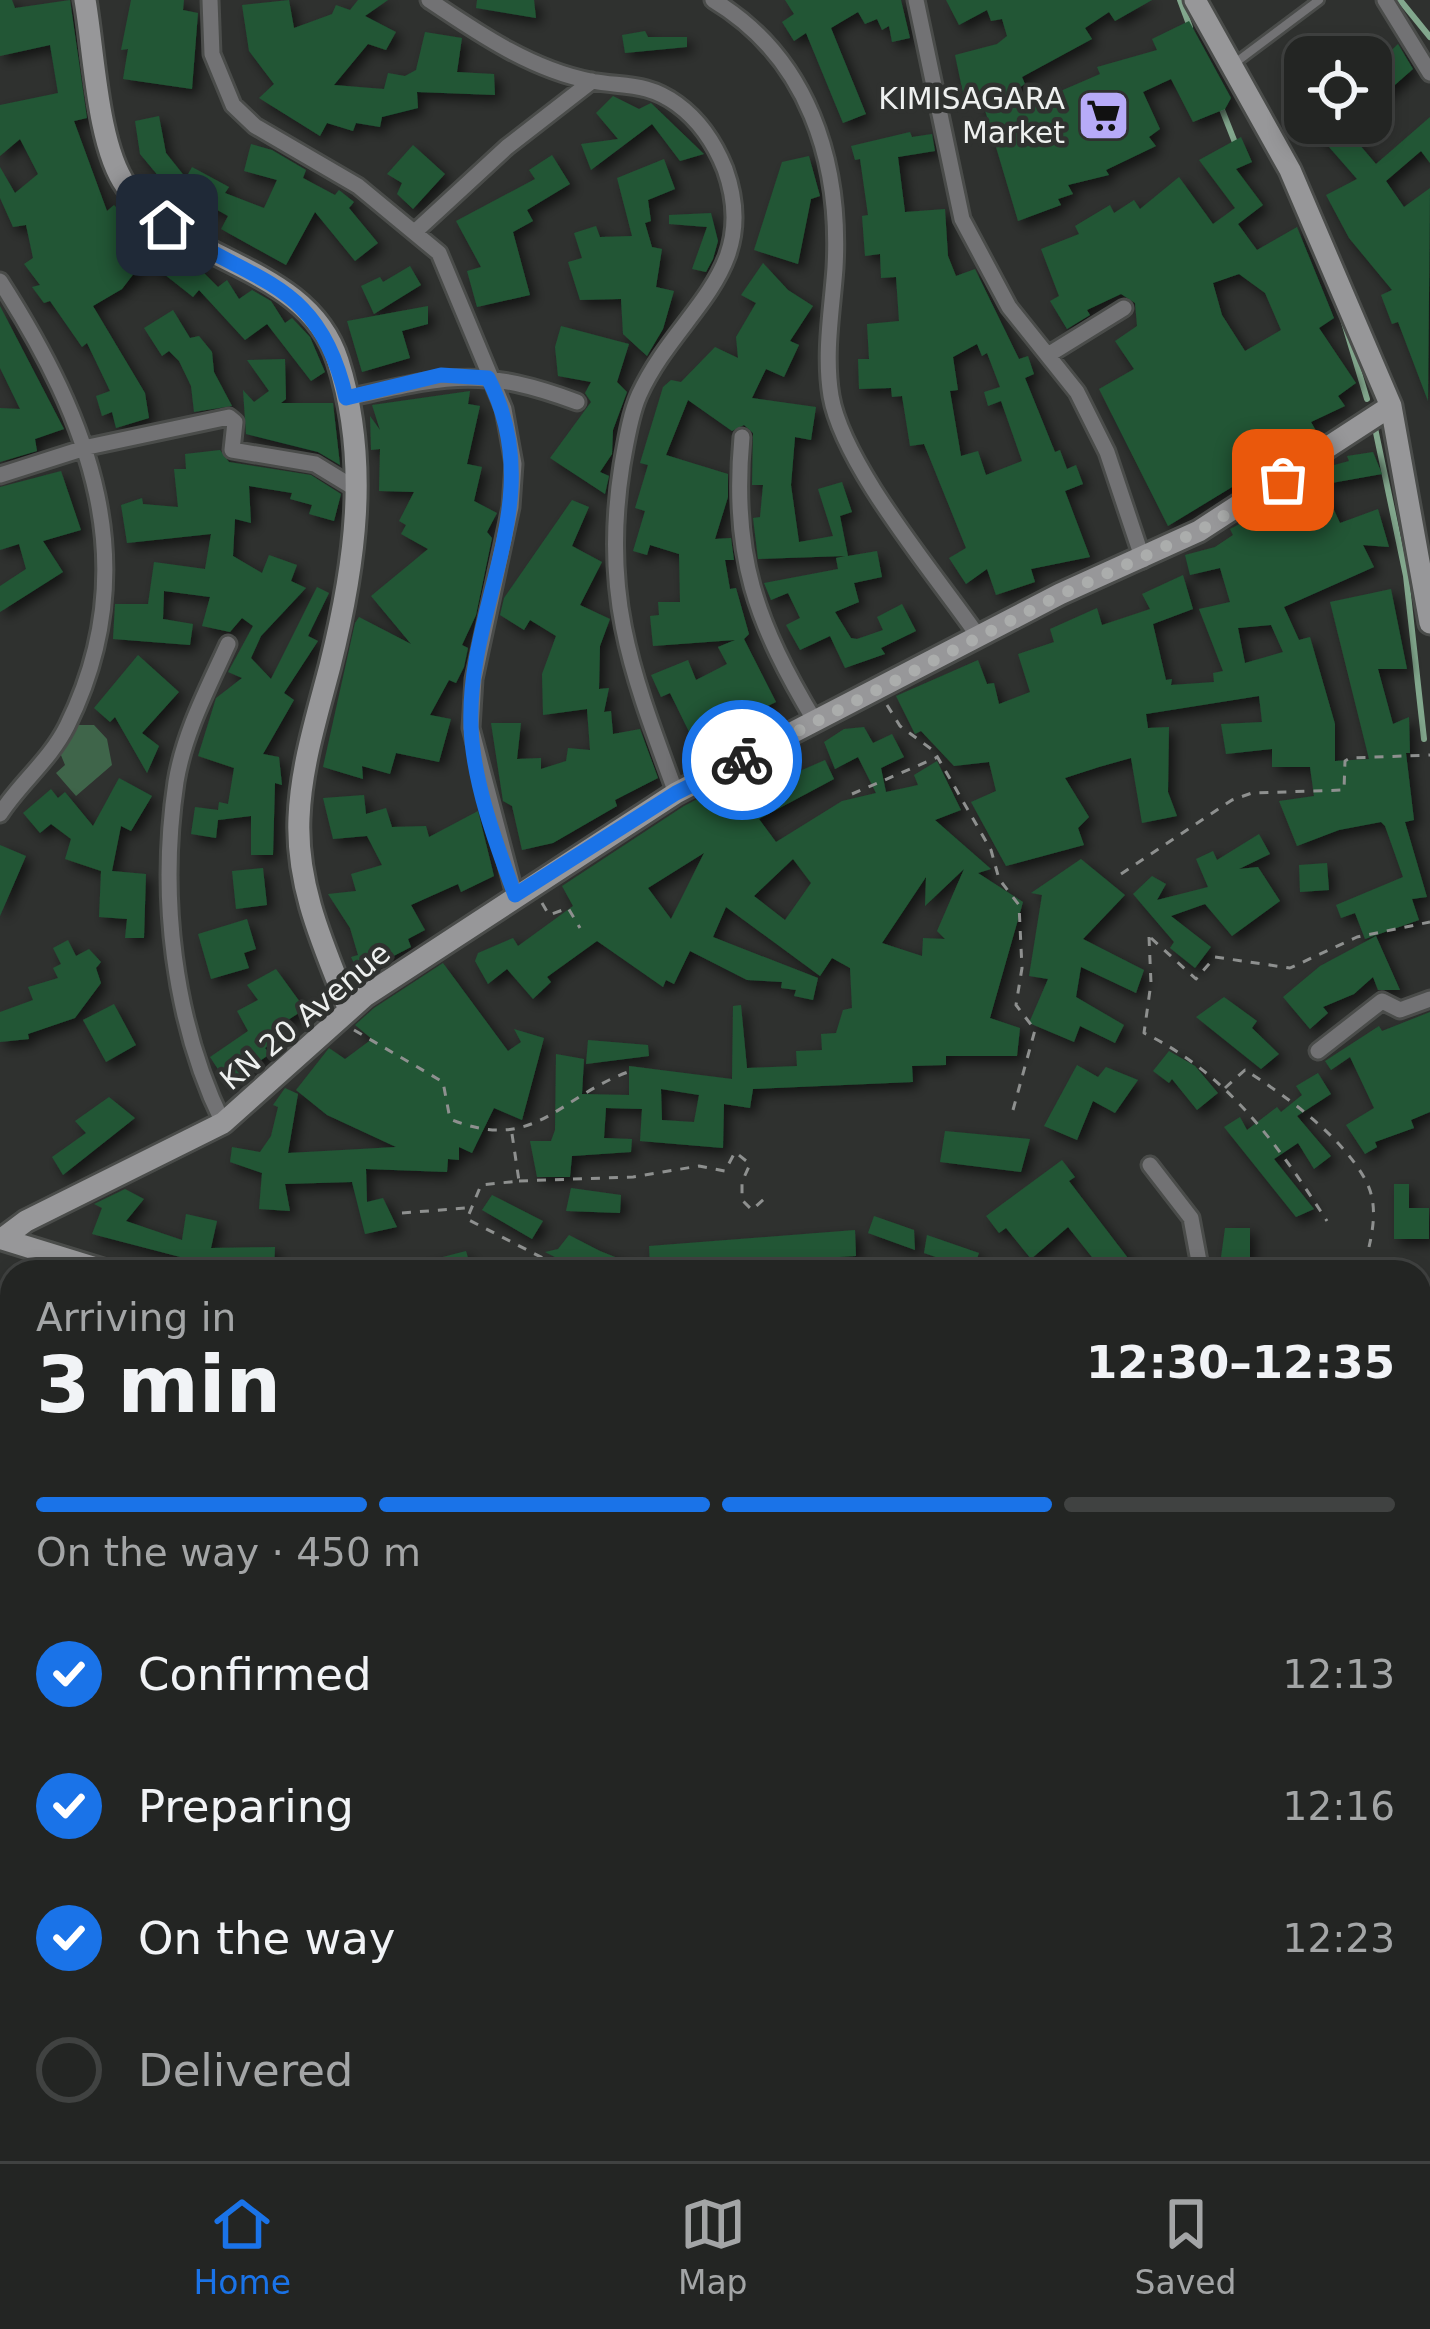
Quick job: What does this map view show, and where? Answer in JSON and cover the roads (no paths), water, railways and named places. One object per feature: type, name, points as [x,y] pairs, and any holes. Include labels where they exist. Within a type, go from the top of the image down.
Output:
[{"type":"street","points":[[85,0],[107,131],[123,182],[207,252],[274,282],[303,306],[337,358],[356,488],[349,587],[306,758],[299,819],[308,908],[342,1016]]},
{"type":"street","points":[[210,0],[212,54],[233,105],[255,126],[313,155],[417,230],[439,254],[480,342],[488,378],[504,409],[514,464],[511,507],[474,679],[471,728],[501,858],[523,891]]},
{"type":"street","points":[[429,0],[489,41],[592,82],[637,82],[679,105],[712,143],[735,201],[738,225],[725,266],[638,396],[616,516],[620,628],[676,793]]},
{"type":"street","points":[[713,0],[762,35],[805,95],[820,132],[835,262],[829,339],[831,396],[844,437],[978,636]]},
{"type":"street","points":[[916,0],[962,219],[1009,307],[1077,392],[1107,452],[1142,560]]},
{"type":"street","points":[[1195,0],[1298,187],[1391,406],[1430,622]]},
{"type":"street","points":[[1385,0],[1430,73]]},
{"type":"street","points":[[417,230],[508,147],[592,82]]},
{"type":"street","points":[[0,281],[28,325],[88,447],[102,509],[103,579],[95,639],[67,726],[0,814]]},
{"type":"street","points":[[1048,356],[1124,308]]},
{"type":"street","points":[[346,398],[441,375],[488,378],[577,402]]},
{"type":"street","name":"KN 20 Avenue","points":[[1,1240],[43,1212],[224,1123],[342,1016],[676,793],[978,636],[1142,560],[1283,480],[1391,406]]},
{"type":"street","points":[[0,475],[88,447],[229,417],[235,422],[232,450],[315,464],[356,488]]},
{"type":"street","points":[[742,437],[736,498],[749,591],[780,663],[815,723]]},
{"type":"street","points":[[224,1123],[206,1086],[185,1014],[173,941],[171,854],[177,779],[194,717],[228,644]]},
{"type":"street","points":[[1318,1051],[1382,1001],[1400,1010],[1430,999]]},
{"type":"street","points":[[1150,1165],[1191,1218],[1200,1260]]},
{"type":"street","points":[[1,1240],[68,1260]]},
{"type":"lane","points":[[1229,68],[1319,0]]},
{"type":"waterway","points":[[1180,0],[1190,27]]},
{"type":"waterway","points":[[1400,0],[1430,37]]},
{"type":"waterway","points":[[1221,107],[1236,145]]},
{"type":"waterway","points":[[1342,316],[1367,399]]},
{"type":"waterway","points":[[1375,428],[1406,576],[1424,739]]},
{"type":"place","name":"KIMISAGARA Market","points":[[1104,115]]}]
